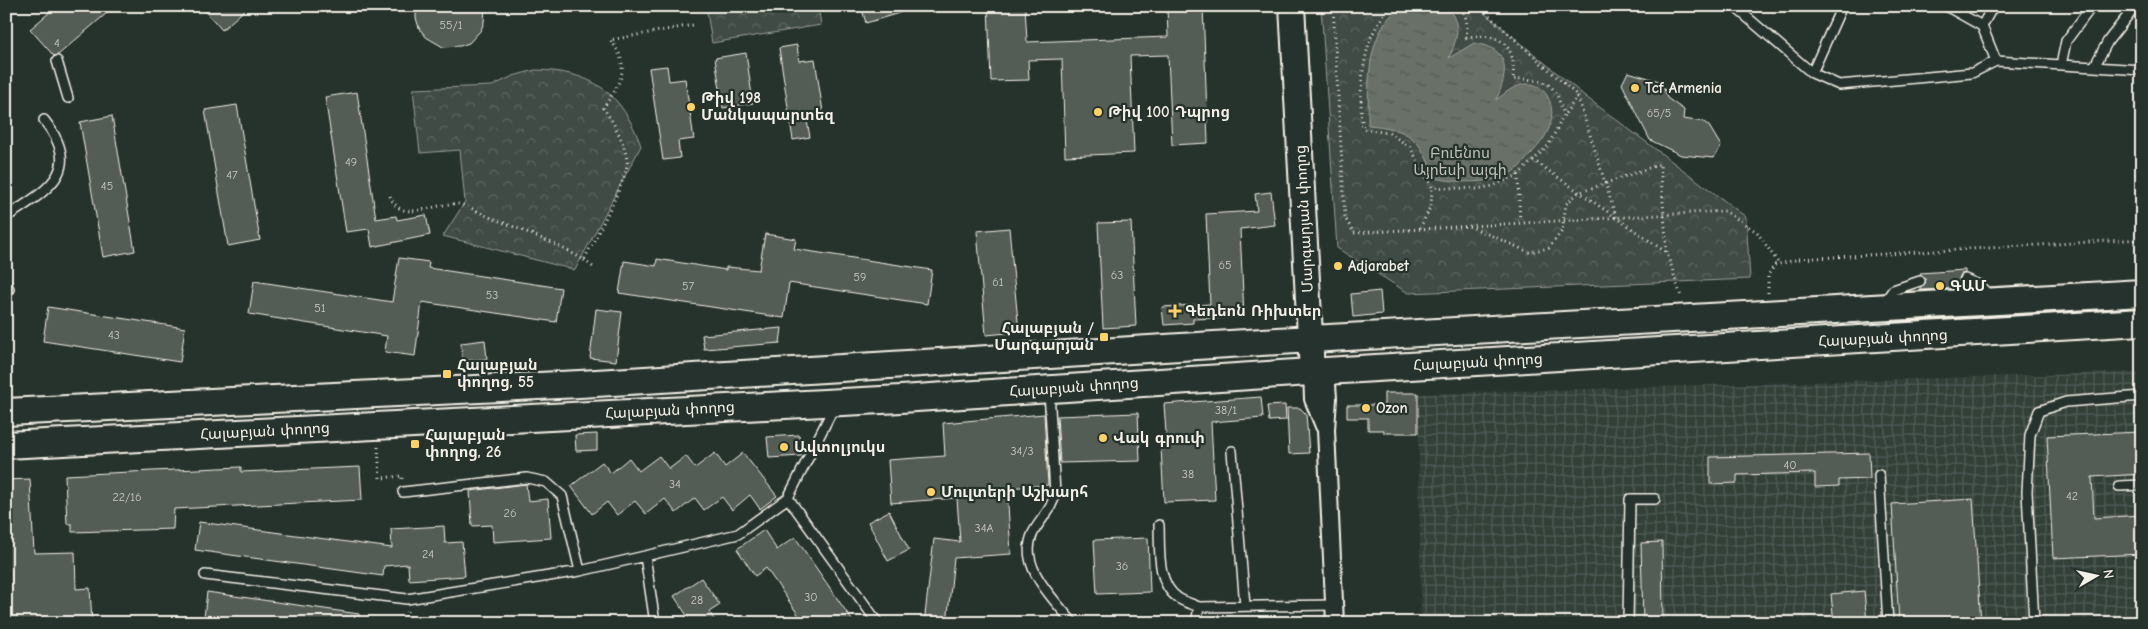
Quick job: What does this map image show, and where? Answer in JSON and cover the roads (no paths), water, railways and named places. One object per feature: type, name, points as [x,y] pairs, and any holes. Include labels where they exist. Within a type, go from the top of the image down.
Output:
[{"type":"main road","name":"Մարգարյան փողոց","points":[[1292,6],[1319,371]]},
{"type":"main road","name":"Մարգարյան փողոց","points":[[1305,6],[1317,339]]},
{"type":"main road","name":"Հալաբյան փողոց","points":[[6,412],[591,384],[1317,339],[2142,294]]},
{"type":"main road","name":"Հալաբյան փողոց","points":[[6,445],[836,402],[2142,322]]},
{"type":"main road","points":[[194,403],[203,409],[207,421],[197,434]]},
{"type":"street","name":"Մարգարյան փողոց","points":[[1319,371],[1313,399],[1326,430],[1336,623]]},
{"type":"lane","points":[[1734,6],[1812,73],[1838,85],[1972,73],[1996,61],[2142,70]]},
{"type":"lane","points":[[1812,73],[1842,6]]},
{"type":"lane","points":[[1946,6],[1982,26],[1996,61]]},
{"type":"lane","points":[[1982,26],[1993,6]]},
{"type":"lane","points":[[2061,65],[2066,41],[2092,6]]},
{"type":"lane","points":[[2094,67],[2108,42],[2132,8],[2142,15]]},
{"type":"lane","points":[[57,61],[68,98]]},
{"type":"lane","points":[[6,217],[55,181],[62,162],[57,137],[44,120]]},
{"type":"lane","points":[[1965,279],[1979,285],[1996,302]]},
{"type":"lane","points":[[1880,308],[1893,290],[1920,281]]},
{"type":"lane","points":[[1049,388],[1054,500],[1033,534],[1029,546],[1032,566],[1039,581],[1073,623]]},
{"type":"lane","points":[[2034,623],[2027,492],[2030,435],[2039,411],[2066,402],[2142,396]]},
{"type":"lane","points":[[205,575],[407,599],[580,572],[738,534],[788,498],[836,402]]},
{"type":"lane","points":[[1232,451],[1245,606]]},
{"type":"lane","points":[[1879,475],[1888,623]]},
{"type":"lane","points":[[403,492],[527,478],[546,482],[562,496],[580,572]]},
{"type":"lane","points":[[2119,486],[2142,485]]},
{"type":"lane","points":[[788,498],[878,623]]},
{"type":"lane","points":[[1628,623],[1630,499],[1655,499]]},
{"type":"lane","points":[[1159,525],[1162,575],[1168,587],[1177,597],[1199,608],[1335,605]]},
{"type":"lane","points":[[645,556],[655,623]]},
{"type":"lane","points":[[1196,623],[1199,608]]},
{"type":"water","points":[[1402,6],[1446,6],[1455,19],[1457,26],[1456,38],[1449,58],[1474,43],[1495,50],[1501,56],[1504,64],[1503,81],[1496,100],[1512,89],[1527,84],[1541,88],[1546,94],[1550,101],[1552,117],[1549,129],[1540,144],[1518,168],[1499,178],[1477,182],[1433,178],[1424,154],[1412,138],[1394,129],[1368,125],[1369,76],[1375,45],[1381,30],[1390,17]]},
{"type":"place","name":"Tcf Armenia","points":[[1635,88]]},
{"type":"place","name":"Թիվ 198 Մանկապարտեզ","points":[[691,107]]},
{"type":"place","name":"Թիվ 100 Դպրոց","points":[[1098,112]]},
{"type":"place","name":"Adjarabet","points":[[1338,266]]},
{"type":"place","name":"ԳԱՄ","points":[[1940,286]]},
{"type":"place","name":"Գեդեոն Ռիխտեր","points":[[1175,311]]},
{"type":"place","name":"Հալաբյան / Մարգարյան","points":[[1104,337]]},
{"type":"place","name":"Հալաբյան փողոց, 55","points":[[447,374]]},
{"type":"place","name":"Ozon","points":[[1366,408]]},
{"type":"place","name":"Վակ գրուփ","points":[[1103,438]]},
{"type":"place","name":"Հալաբյան փողոց, 26","points":[[415,444]]},
{"type":"place","name":"Ավտոլյուկս","points":[[784,447]]},
{"type":"place","name":"Մուլտերի Աշխարհ","points":[[931,492]]},
{"type":"park label","name":"Բուենոս Այրեսի այգի","points":[[1460,162]]}]
